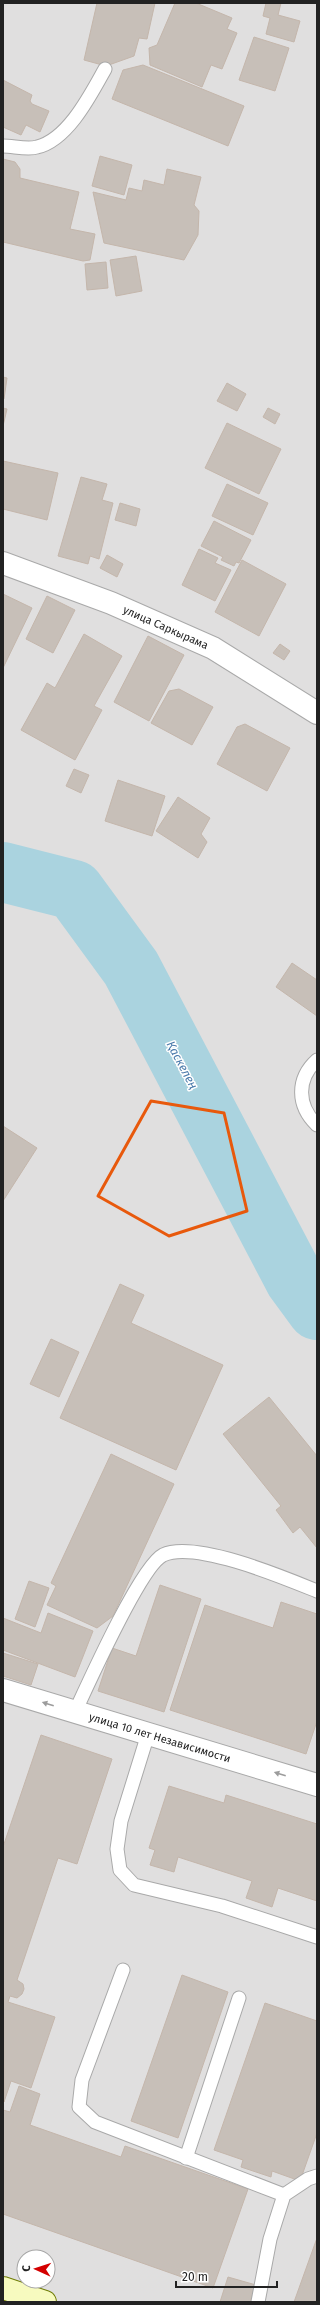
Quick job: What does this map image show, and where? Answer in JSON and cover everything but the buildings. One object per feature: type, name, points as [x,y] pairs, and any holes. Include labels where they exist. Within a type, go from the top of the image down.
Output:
[{"type":"street","name":"улица Саркырама","points":[[3,563],[111,602],[213,648],[317,714]]},
{"type":"street","name":"улица 10 лет Независимости","points":[[3,1690],[317,1785]]},
{"type":"street","points":[[3,2288],[45,2302]]},
{"type":"lane","points":[[3,146],[37,147],[60,135],[77,115],[105,69]]},
{"type":"lane","points":[[317,1060],[310,1067],[300,1090],[307,1116],[317,1126]]},
{"type":"lane","points":[[74,1712],[149,1567],[163,1555],[190,1551],[239,1562],[317,1591]]},
{"type":"lane","points":[[148,1734],[121,1821],[117,1848],[120,1870],[134,1885],[222,1906],[317,1937]]},
{"type":"lane","points":[[123,1970],[82,2080],[79,2107],[95,2122],[284,2196]]},
{"type":"lane","points":[[186,2158],[239,1998]]},
{"type":"lane","points":[[258,2302],[270,2239],[284,2196],[308,2179],[317,2176]]},
{"type":"highlighted area","points":[[151,1101],[224,1113],[247,1211],[169,1236],[98,1196]]},
{"type":"shaded area","name":"Қаскелең","points":[[3,3],[317,3],[317,2302],[3,2302]]},
{"type":"waterway","name":"Қаскелең","points":[[3,872],[74,890],[131,968],[295,1280],[317,1310]]}]
